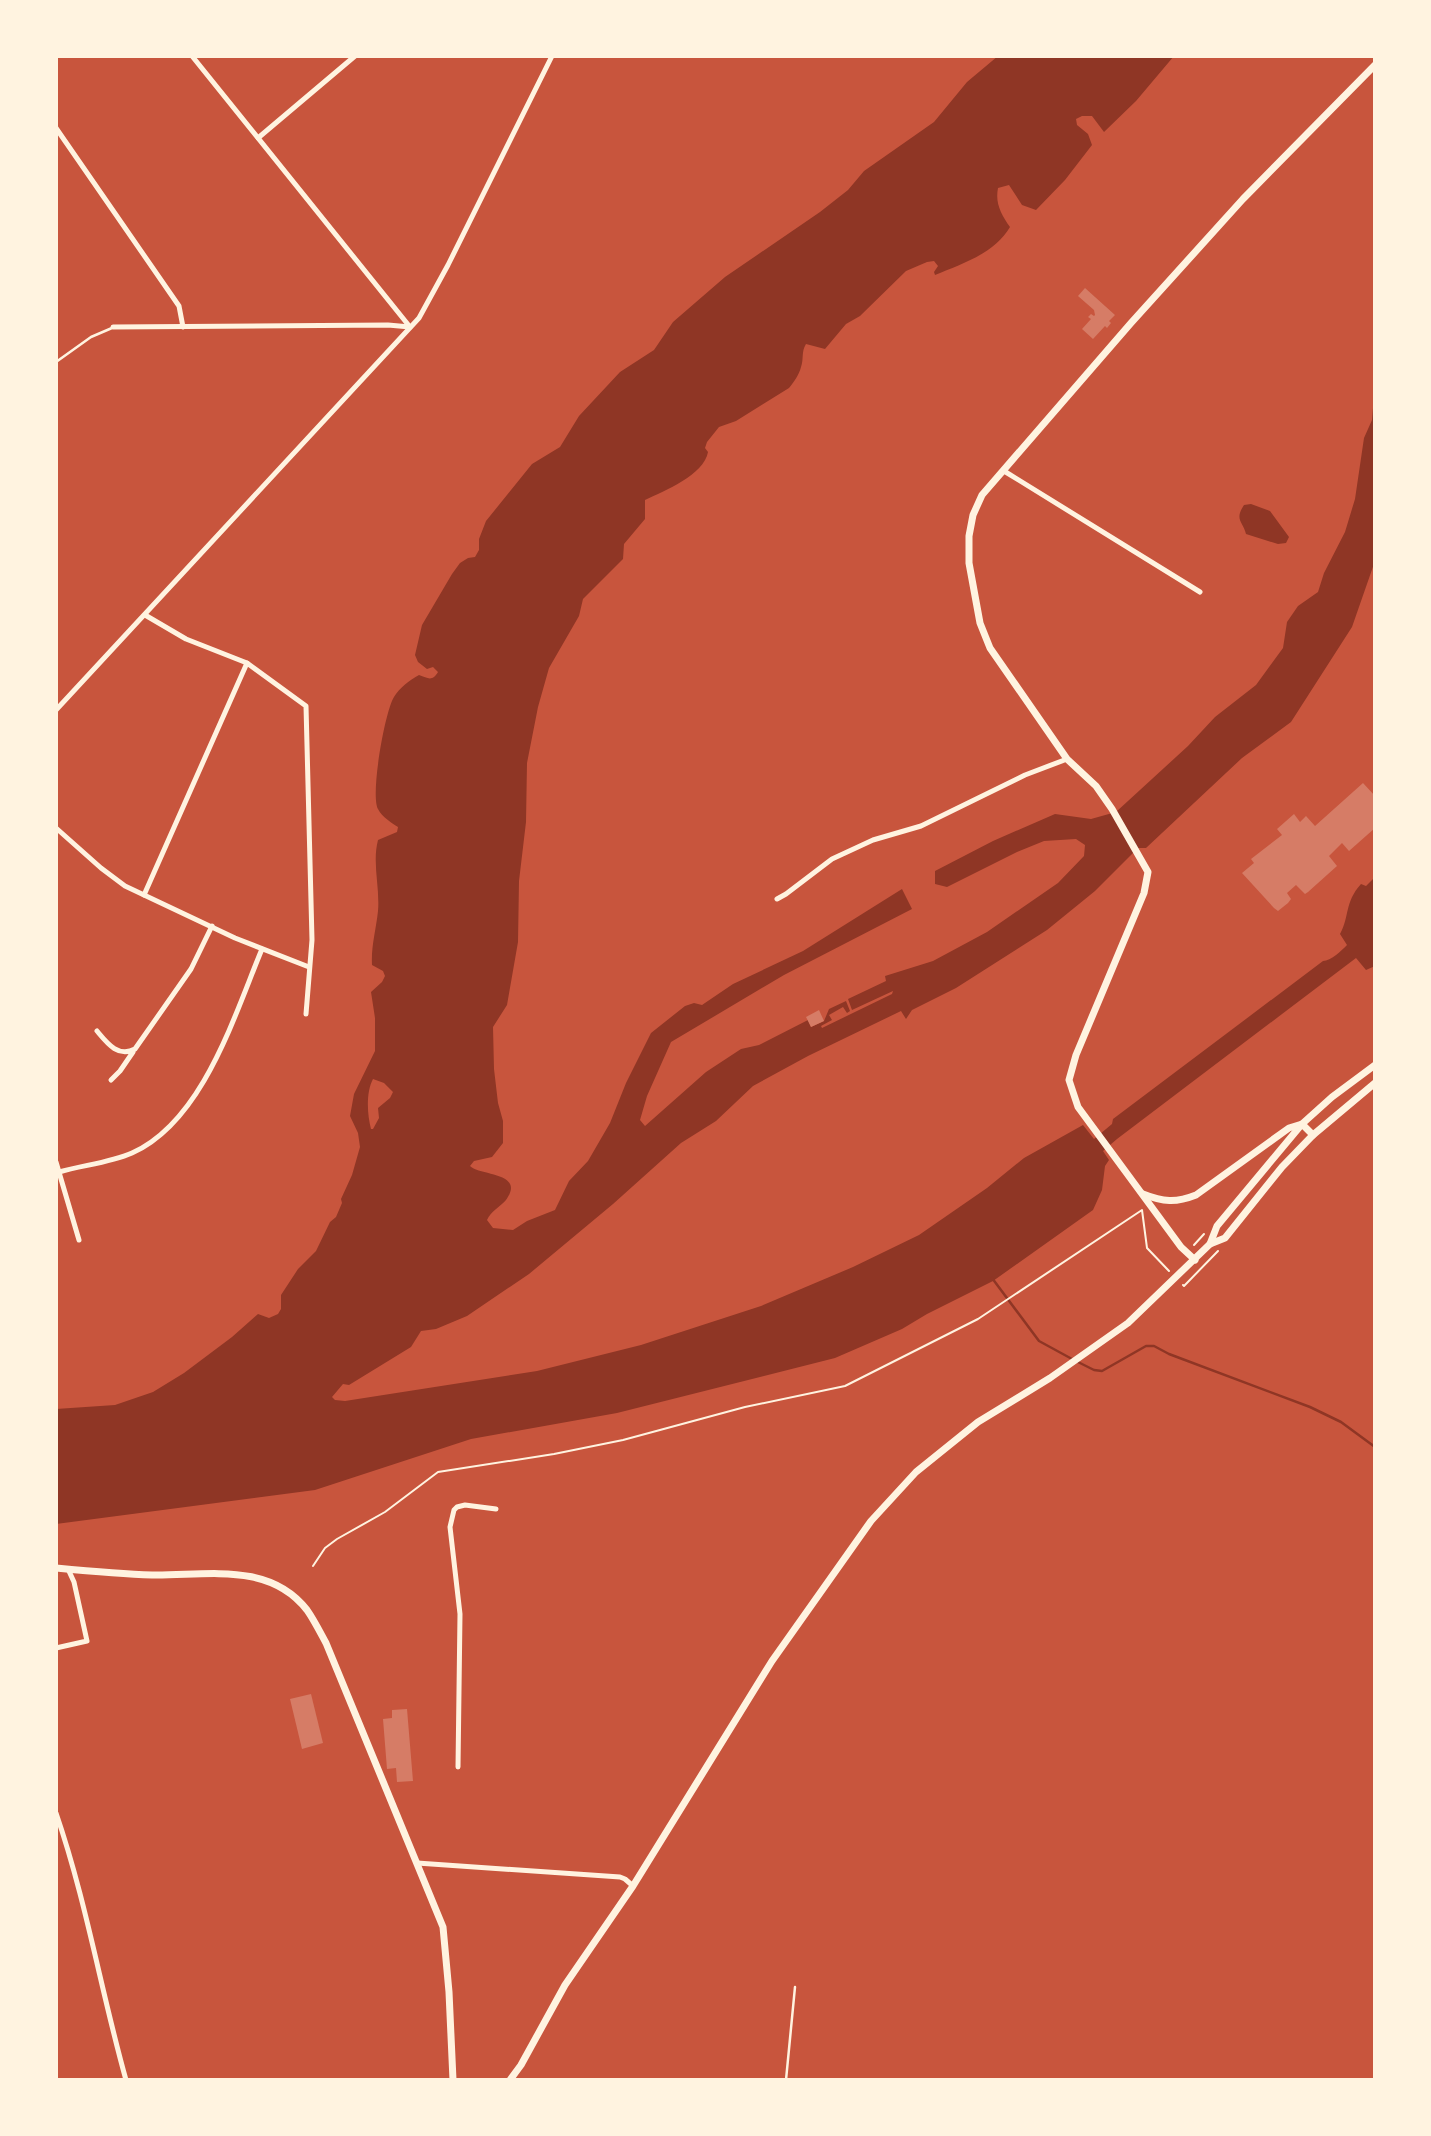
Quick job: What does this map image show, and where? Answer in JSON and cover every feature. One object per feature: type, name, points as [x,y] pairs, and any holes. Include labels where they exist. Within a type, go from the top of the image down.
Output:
[{"type":"street","points":[[192,56],[410,327]]},
{"type":"street","points":[[258,138],[355,56]]},
{"type":"street","points":[[56,710],[420,316],[552,56]]},
{"type":"street","points":[[1195,1260],[1181,1247],[1078,1107],[1069,1080],[1076,1055],[1144,893],[1148,872],[1096,786],[1067,759],[990,648],[974,598],[969,563],[969,536],[973,515],[982,495],[1243,199],[1375,65]]},
{"type":"street","points":[[56,128],[179,306],[183,327]]},
{"type":"street","points":[[113,327],[410,327]]},
{"type":"street","points":[[1004,471],[1200,592]]},
{"type":"street","points":[[145,615],[186,639],[247,663],[306,706],[312,940],[306,1014]]},
{"type":"street","points":[[144,895],[247,663]]},
{"type":"street","points":[[777,899],[831,859],[873,840],[921,826],[1025,775],[1067,759]]},
{"type":"street","points":[[56,828],[120,884],[262,949],[309,967]]},
{"type":"street","points":[[111,1080],[191,969],[212,926]]},
{"type":"street","points":[[59,1172],[135,1152],[176,1120],[219,1053],[262,949]]},
{"type":"street","points":[[97,1031],[120,1052],[128,1053],[135,1049]]},
{"type":"street","points":[[510,2080],[521,2066],[565,1985],[633,1886],[772,1661],[872,1521],[916,1472],[978,1422],[1050,1378],[1128,1323],[1210,1244],[1217,1226],[1302,1125],[1332,1097],[1375,1065]]},
{"type":"street","points":[[1210,1244],[1225,1238],[1282,1167],[1313,1135],[1375,1083]]},
{"type":"street","points":[[1143,1194],[1172,1202],[1196,1195],[1289,1128],[1302,1125]]},
{"type":"street","points":[[1302,1125],[1313,1135]]},
{"type":"street","points":[[56,1162],[79,1240]]},
{"type":"street","points":[[457,1767],[460,1614],[450,1527],[457,1507],[465,1505],[496,1509]]},
{"type":"street","points":[[56,1568],[153,1575],[214,1572],[243,1574],[281,1587],[307,1611],[326,1643],[439,1917],[444,1934],[453,2080]]},
{"type":"street","points":[[56,1648],[87,1641],[74,1582],[68,1569]]},
{"type":"street","points":[[56,1813],[65,1839],[126,2080]]},
{"type":"street","points":[[417,1863],[620,1877],[633,1886]]},
{"type":"street","points":[[518,2080],[521,2066]]},
{"type":"lane","points":[[56,362],[91,337],[113,327]]},
{"type":"lane","points":[[786,2080],[795,1987]]},
{"type":"path","points":[[313,1566],[326,1548],[337,1539],[385,1512],[439,1472],[609,1443],[745,1407],[845,1385],[978,1319],[1142,1210],[1147,1248],[1169,1272]]},
{"type":"shaded area","points":[[998,56],[1174,56],[1136,101],[1104,132],[1092,116],[1076,119],[1077,125],[1088,134],[1092,145],[1065,180],[1036,210],[1022,205],[1009,185],[998,188],[997,199],[1010,227],[996,244],[977,257],[935,275],[938,266],[934,261],[906,271],[860,316],[846,324],[825,349],[806,344],[800,370],[789,388],[736,421],[719,427],[707,442],[705,448],[708,452],[699,468],[672,487],[645,500],[645,519],[624,544],[623,559],[583,599],[579,616],[549,668],[527,763],[518,942],[507,1005],[493,1027],[494,1069],[503,1121],[503,1143],[492,1157],[474,1161],[470,1166],[499,1176],[510,1184],[511,1191],[506,1200],[487,1220],[493,1228],[513,1230],[527,1221],[555,1210],[569,1181],[588,1161],[610,1123],[651,1033],[685,1006],[694,1003],[702,1005],[733,984],[803,951],[902,889],[912,909],[784,975],[671,1042],[647,1096],[640,1120],[645,1126],[706,1072],[741,1049],[759,1045],[808,1020],[811,1027],[824,1021],[829,1009],[846,1001],[850,1011],[847,1013],[843,1007],[829,1015],[832,1020],[821,1026],[822,1028],[892,994],[893,991],[852,1010],[848,999],[886,981],[885,976],[933,961],[987,932],[1058,883],[1084,856],[1085,845],[1076,839],[1044,841],[947,887],[935,884],[935,871],[993,841],[1055,814],[1091,819],[1116,812],[1188,746],[1215,717],[1256,685],[1283,648],[1287,622],[1298,606],[1318,592],[1324,573],[1345,532],[1355,499],[1364,438],[1372,420],[1375,384],[1375,561],[1352,627],[1291,722],[1242,758],[1146,848],[1138,848],[1095,891],[1047,930],[956,988],[912,1010],[906,1019],[901,1011],[753,1086],[716,1121],[681,1143],[529,1274],[467,1316],[436,1329],[421,1331],[411,1347],[349,1385],[343,1384],[332,1397],[345,1401],[537,1371],[641,1345],[761,1306],[853,1267],[919,1235],[987,1188],[1024,1158],[1083,1125],[1094,1139],[1112,1124],[1113,1119],[1323,961],[1336,955],[1347,945],[1340,934],[1352,897],[1361,884],[1366,886],[1375,877],[1375,966],[1366,970],[1356,958],[1103,1151],[1109,1160],[1105,1166],[1102,1190],[1093,1210],[993,1281],[902,1329],[835,1358],[617,1413],[471,1439],[315,1490],[56,1524],[56,1409],[115,1405],[153,1392],[184,1373],[258,1314],[269,1318],[278,1314],[281,1309],[281,1295],[298,1269],[316,1251],[342,1203],[341,1199],[360,1147],[358,1133],[350,1116],[354,1094],[375,1051],[375,1018],[371,992],[385,976],[383,971],[372,965],[378,911],[376,849],[378,840],[397,832],[398,827],[378,809],[376,801],[380,753],[390,705],[396,694],[419,675],[432,678],[438,672],[433,667],[427,669],[418,662],[415,655],[422,625],[452,574],[460,563],[475,557],[486,521],[532,464],[560,447],[579,416],[620,372],[654,350],[673,322],[725,277],[820,212],[848,190],[864,171],[934,122],[967,82]],"holes":[[[373,1079],[384,1083],[393,1092],[378,1108],[379,1118],[371,1129],[369,1090]]]},
{"type":"shaded area","points":[[1251,504],[1270,511],[1289,537],[1286,543],[1278,544],[1246,534],[1240,514],[1244,505]]},
{"type":"building","points":[[1085,288],[1115,315],[1107,328],[1105,326],[1093,339],[1082,329],[1091,319],[1088,317],[1095,315],[1094,310],[1078,296]]},
{"type":"building","points":[[1363,783],[1375,796],[1375,828],[1349,851],[1342,843],[1329,856],[1337,866],[1305,894],[1296,885],[1287,893],[1291,899],[1278,911],[1242,873],[1254,863],[1251,859],[1282,835],[1277,829],[1294,814],[1300,822],[1306,816],[1315,826]]},
{"type":"building","points":[[819,1010],[824,1021],[811,1027],[806,1017]]},
{"type":"building","points":[[311,1694],[323,1743],[302,1749],[290,1699]]},
{"type":"building","points":[[407,1709],[413,1781],[397,1782],[396,1768],[387,1769],[383,1719],[392,1718],[392,1710]]},
{"type":"waterway","points":[[992,1278],[1039,1341],[1072,1359]]},
{"type":"waterway","points":[[1078,1362],[1102,1371],[1146,1346],[1154,1346],[1310,1407],[1341,1422],[1375,1447]]}]
